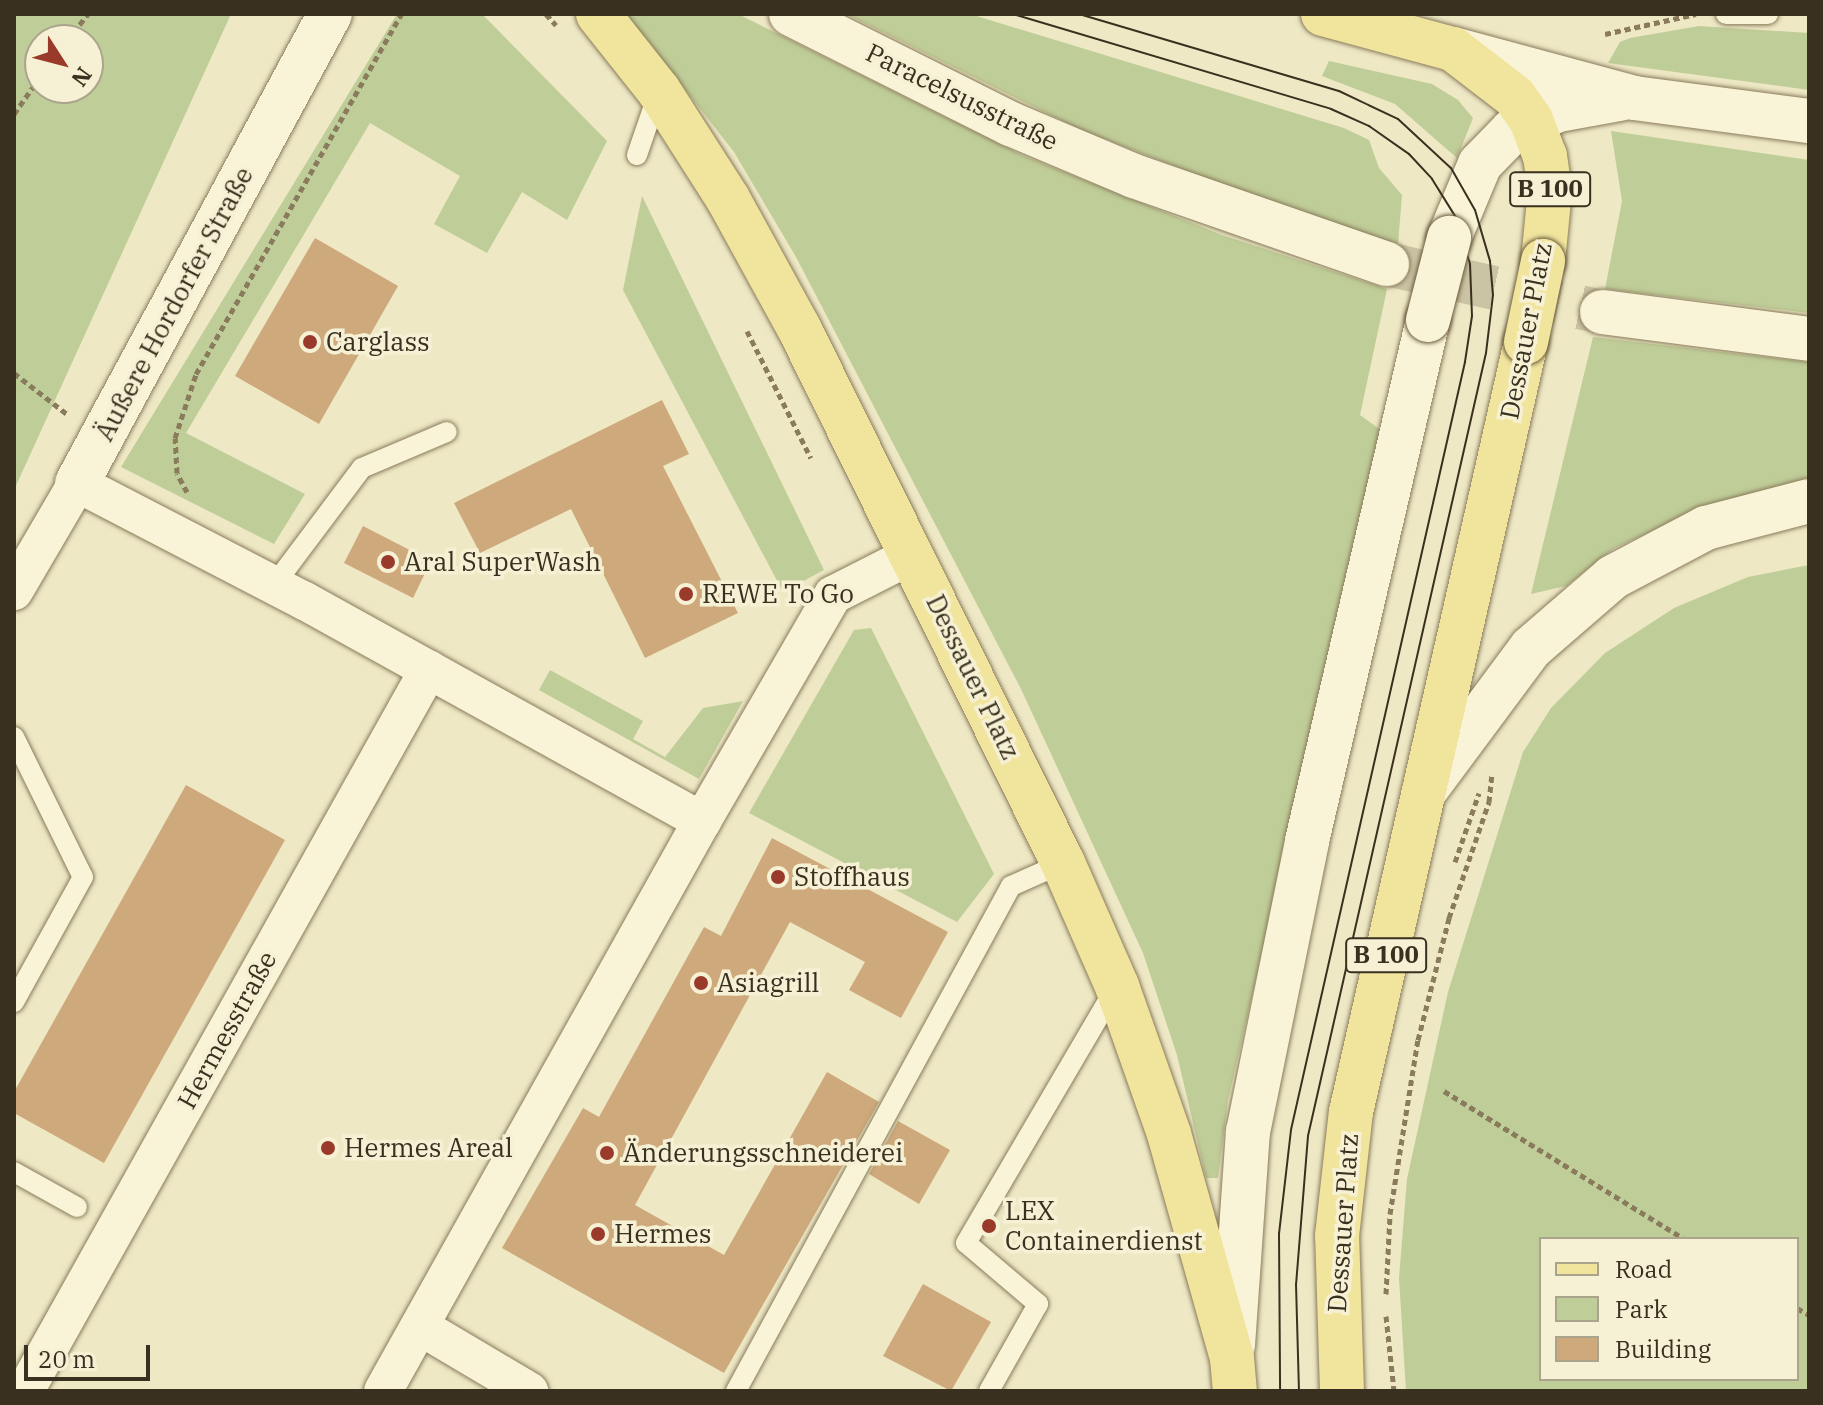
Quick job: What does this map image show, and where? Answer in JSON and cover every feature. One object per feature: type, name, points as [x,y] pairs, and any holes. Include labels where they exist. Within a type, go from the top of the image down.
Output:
[{"type":"main road","name":"Paracelsusstraße","points":[[791,14],[1011,124],[1134,176],[1387,264]]},
{"type":"main road","points":[[1323,14],[1634,98],[1809,121]]},
{"type":"main road","name":"Äußere Hordorfer Straße","points":[[77,483],[324,19]]},
{"type":"main road","name":"Dessauer Platz","points":[[579,22],[659,91],[728,199],[799,328],[1063,863],[1117,986],[1169,1134],[1234,1374]]},
{"type":"main road","points":[[1453,49],[1492,74],[1531,120],[1585,103],[1634,98]]},
{"type":"main road","name":"Dessauer Platz","points":[[1342,1391],[1337,1236],[1345,1157],[1421,798],[1543,261],[1550,190],[1531,120]]},
{"type":"main road","name":"B 100","points":[[1234,1374],[1248,1132],[1307,841],[1428,320],[1449,238],[1480,164],[1495,146],[1531,120]]},
{"type":"main road","points":[[1602,312],[1703,328],[1809,339]]},
{"type":"main road","points":[[1421,798],[1531,648],[1613,577],[1706,528],[1809,501]]},
{"type":"street","points":[[77,483],[274,585],[702,821]]},
{"type":"street","name":"Äußere Hordorfer Straße","points":[[14,591],[77,483]]},
{"type":"street","points":[[383,1391],[702,821],[833,595],[912,555]]},
{"type":"street","name":"Hermesstraße","points":[[25,1391],[429,669]]},
{"type":"street","points":[[421,1327],[529,1391]]},
{"type":"lane","points":[[1726,14],[1768,14]]},
{"type":"lane","points":[[637,155],[659,91]]},
{"type":"lane","points":[[274,585],[362,468],[447,432]]},
{"type":"lane","points":[[14,737],[83,877],[14,1002]]},
{"type":"lane","points":[[736,1391],[1011,886],[1063,863]]},
{"type":"lane","points":[[989,1391],[1038,1304],[966,1243],[1117,986]]},
{"type":"lane","points":[[14,1172],[77,1207]]},
{"type":"path","points":[[192,498],[174,457],[181,413],[196,374],[401,14]]},
{"type":"path","points":[[546,14],[579,22]]},
{"type":"path","points":[[1605,34],[1697,14]]},
{"type":"path","points":[[745,326],[814,464]]},
{"type":"path","points":[[14,373],[72,417]]},
{"type":"path","points":[[1394,1391],[1385,1304],[1401,1129],[1449,918],[1489,802],[1494,760]]},
{"type":"path","points":[[1452,872],[1480,788]]},
{"type":"path","points":[[1444,1091],[1682,1237]]},
{"type":"green space","points":[[14,14],[231,14],[14,490]]},
{"type":"green space","points":[[397,14],[482,14],[607,141],[567,220],[522,192],[487,253],[434,224],[460,176],[370,123],[186,433],[305,494],[274,544],[121,467]]},
{"type":"green space","points":[[626,14],[738,14],[1024,156],[1222,235],[1387,289],[1360,415],[1382,431],[1228,1100],[1218,1178],[1206,1178],[1177,1055],[1143,953],[1021,689],[796,257],[734,152]]},
{"type":"green space","points":[[846,14],[970,14],[1344,128],[1369,140],[1379,168],[1402,195],[1398,244],[1251,196],[1079,129]]},
{"type":"green space","points":[[1699,26],[1809,33],[1809,90],[1608,63],[1620,42]]},
{"type":"green space","points":[[1329,61],[1432,84],[1458,100],[1473,118],[1457,158],[1395,104],[1322,76]]},
{"type":"green space","points":[[1611,131],[1809,160],[1809,313],[1605,289],[1622,201]]},
{"type":"green space","points":[[642,196],[824,570],[783,592],[623,290]]},
{"type":"green space","points":[[1593,337],[1809,362],[1809,484],[1687,514],[1613,549],[1566,586],[1531,594]]},
{"type":"green space","points":[[1809,565],[1809,1391],[1406,1391],[1399,1278],[1407,1179],[1448,992],[1523,752],[1551,708],[1605,653],[1674,608],[1748,577]]},
{"type":"green space","points":[[871,628],[994,874],[957,922],[749,813],[854,630]]},
{"type":"green space","points":[[550,670],[643,721],[633,739],[665,757],[703,708],[743,701],[699,779],[539,690]]},
{"type":"building","name":"Carglass","points":[[315,238],[398,286],[319,424],[235,376]]},
{"type":"building","points":[[662,400],[689,454],[663,466],[738,613],[645,658],[571,509],[480,553],[454,503]]},
{"type":"building","name":"Aral SuperWash","points":[[363,526],[431,561],[413,598],[344,563]]},
{"type":"building","points":[[186,785],[285,840],[104,1163],[14,1113],[14,1092]]},
{"type":"building","points":[[772,838],[948,932],[901,1018],[849,990],[865,962],[790,922],[635,1205],[724,1255],[827,1072],[879,1102],[724,1373],[502,1248],[583,1108],[599,1117],[704,927],[721,936]]},
{"type":"building","points":[[898,1121],[950,1150],[919,1204],[869,1174]]},
{"type":"building","points":[[923,1284],[991,1322],[951,1391],[883,1356]]},
{"type":"tunnel","points":[[1387,264],[1602,312]]},
{"type":"tram line","points":[[1013,14],[1331,109],[1369,126],[1409,154],[1432,179],[1455,216],[1470,264],[1472,316],[1465,362],[1291,1130],[1279,1233],[1280,1391]]},
{"type":"tram line","points":[[1079,14],[1339,91],[1398,119],[1451,168],[1475,210],[1490,261],[1493,295],[1486,353],[1308,1136],[1296,1284],[1299,1391]]},
{"type":"place","name":"Carglass","points":[[310,342]]},
{"type":"place","name":"Aral SuperWash","points":[[388,562]]},
{"type":"place","name":"REWE To Go","points":[[686,594]]},
{"type":"place","name":"Stoffhaus","points":[[778,877]]},
{"type":"place","name":"Asiagrill","points":[[701,983]]},
{"type":"place","name":"Hermes Areal","points":[[328,1148]]},
{"type":"place","name":"Änderungsschneiderei","points":[[607,1153]]},
{"type":"place","name":"LEX Containerdienst","points":[[989,1226]]},
{"type":"place","name":"Hermes","points":[[598,1234]]}]
